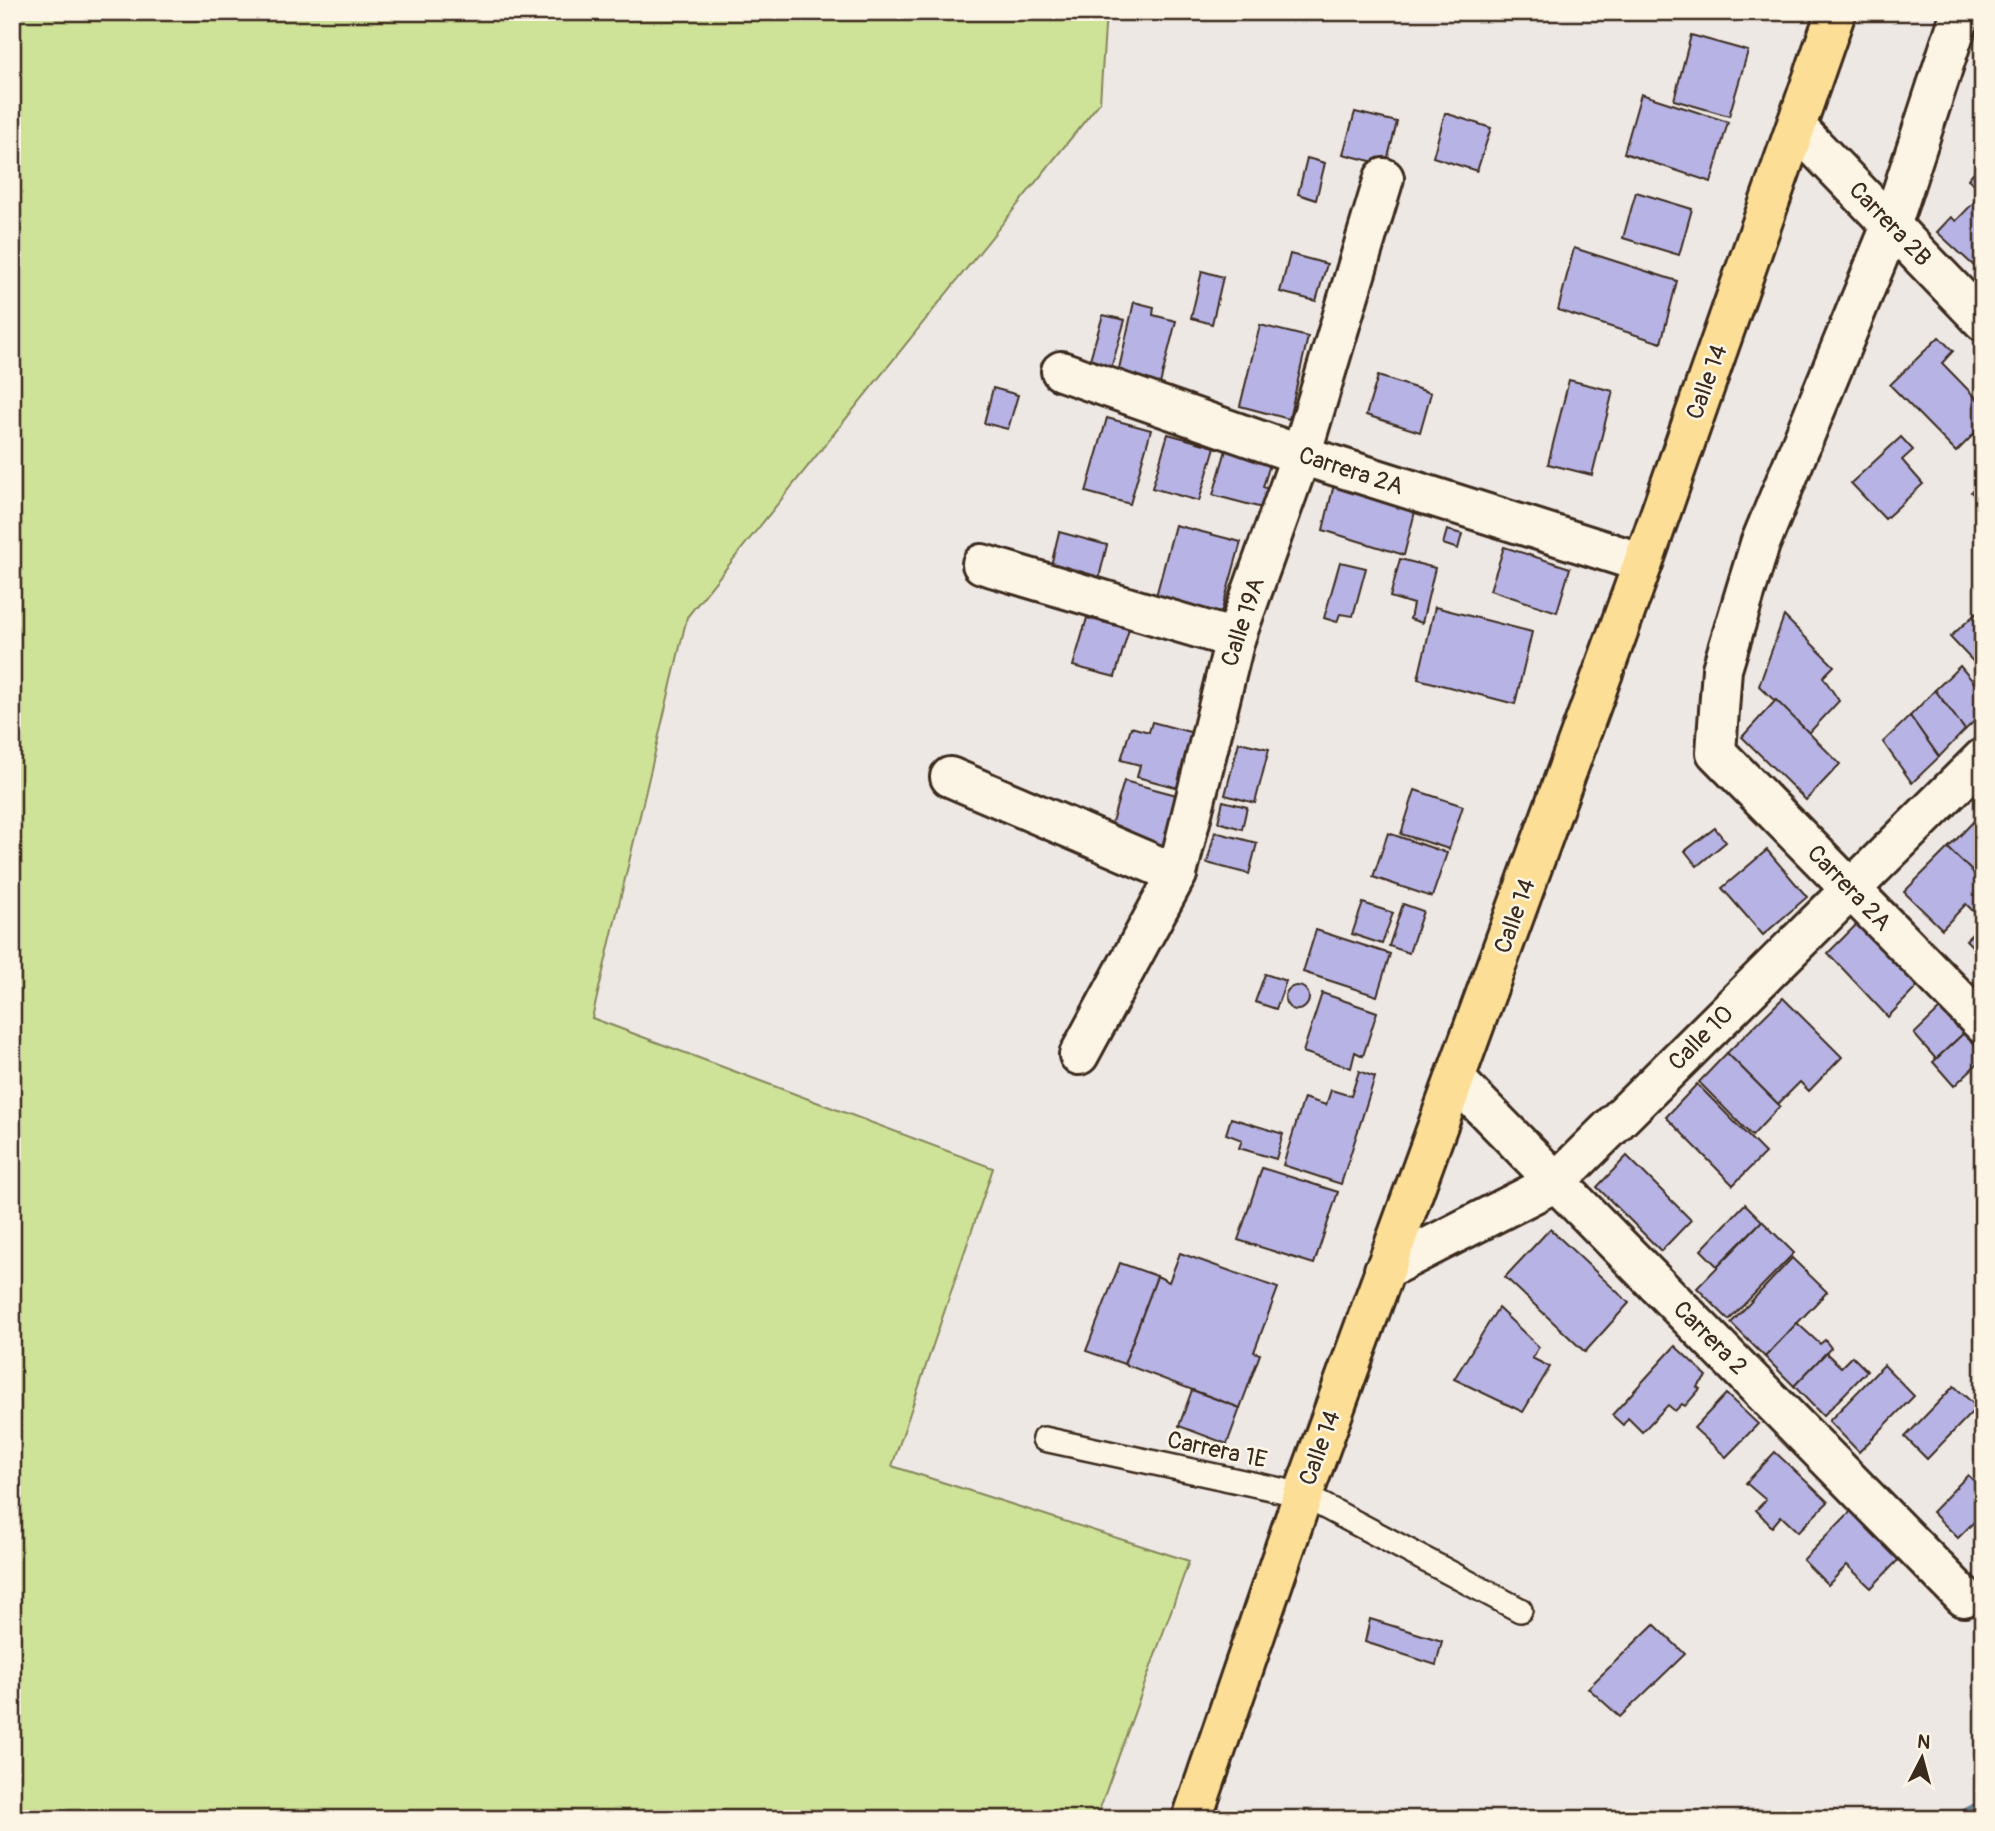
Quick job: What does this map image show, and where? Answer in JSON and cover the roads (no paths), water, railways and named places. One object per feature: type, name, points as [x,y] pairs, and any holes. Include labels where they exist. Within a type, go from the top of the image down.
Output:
[{"type":"highway","name":"Calle 14","points":[[1192,1819],[1303,1495],[1643,563],[1836,12]]},
{"type":"street","points":[[1891,226],[1961,12]]},
{"type":"street","name":"Carrera 2B","points":[[1797,128],[1983,321]]},
{"type":"street","name":"Calle 19A","points":[[1079,1055],[1177,874],[1235,639],[1301,455],[1384,178]]},
{"type":"street","name":"Carrera 2A","points":[[1891,226],[1760,544],[1722,669],[1716,752],[1983,1024]]},
{"type":"street","name":"Carrera 2A","points":[[1061,371],[1301,455],[1643,563]]},
{"type":"street","points":[[982,564],[1235,639]]},
{"type":"street","name":"Calle 10","points":[[1384,1270],[1556,1182],[1983,758]]},
{"type":"street","points":[[950,777],[1177,874]]},
{"type":"street","name":"Carrera 2","points":[[1456,1080],[1964,1597]]},
{"type":"lane","name":"Carrera 1E","points":[[1044,1439],[1303,1495],[1520,1610]]},
{"type":"waterway","points":[[1957,1819],[1983,1805]]}]
